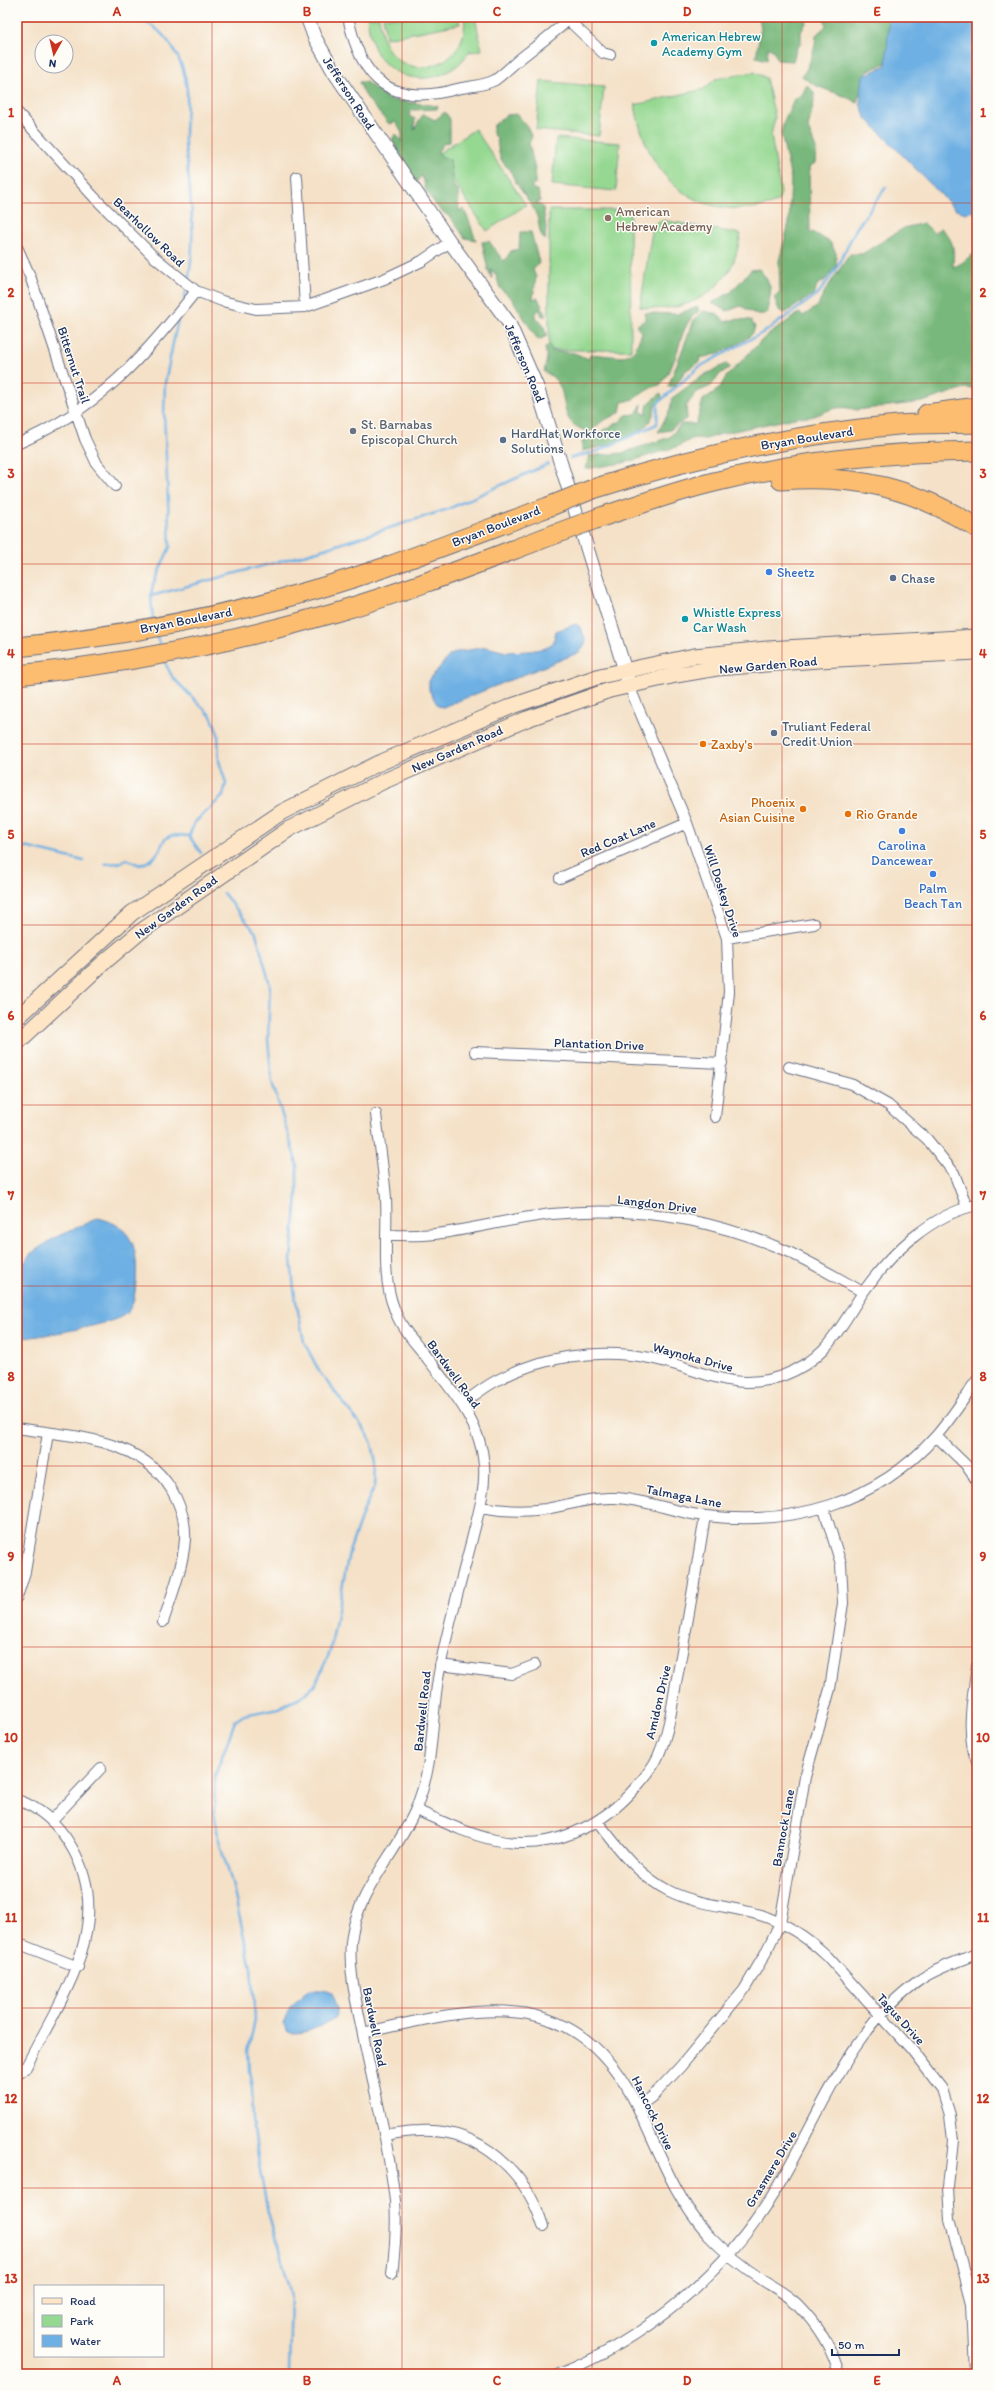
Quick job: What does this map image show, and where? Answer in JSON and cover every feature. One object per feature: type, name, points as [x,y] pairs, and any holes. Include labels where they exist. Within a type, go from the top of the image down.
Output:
[{"type":"highway","points":[[785,440],[869,421],[977,407]]},
{"type":"highway","name":"Bryan Boulevard","points":[[17,647],[89,638],[184,622],[249,607],[384,567],[593,489],[702,457],[785,440],[899,425],[977,423]]},
{"type":"highway","name":"Bryan Boulevard","points":[[17,674],[68,669],[155,655],[220,643],[277,629],[368,602],[601,517],[648,501],[714,482],[810,464],[910,453],[977,451]]},
{"type":"highway","points":[[648,501],[769,481],[840,479],[884,485],[908,493],[936,505],[977,528]]},
{"type":"main road","name":"New Garden Road","points":[[17,1018],[132,913],[161,892],[282,812],[377,764],[456,729],[536,697],[625,670],[664,661],[738,651],[977,636]]},
{"type":"main road","name":"New Garden Road","points":[[19,1041],[102,964],[140,932],[289,828],[325,809],[413,768],[527,719],[629,686],[717,668],[818,660],[977,652]]},
{"type":"main road","points":[[413,768],[411,763],[413,757],[437,745],[456,729]]},
{"type":"main road","points":[[102,964],[106,954],[120,944],[126,935],[124,930],[118,926]]},
{"type":"main road","points":[[60,1004],[56,999],[56,994],[69,981],[76,965]]},
{"type":"main road","points":[[19,1041],[30,1025],[45,1008],[43,1001],[39,999]]},
{"type":"street","name":"Jefferson Road","points":[[307,17],[314,36],[334,72],[450,242],[509,323],[527,361],[537,388],[629,686]]},
{"type":"street","points":[[348,17],[359,56],[369,71],[386,86],[398,91],[422,96],[438,94],[495,80],[567,19],[603,53],[610,55]]},
{"type":"street","name":"Bearhollow Road","points":[[17,112],[53,153],[169,271],[196,291],[222,301],[256,309],[305,307],[384,279],[422,261],[450,242]]},
{"type":"street","points":[[297,177],[305,307]]},
{"type":"street","name":"Bitternut Trail","points":[[17,247],[30,276],[76,414],[97,464],[115,486]]},
{"type":"street","points":[[17,444],[42,433],[76,414],[122,377],[159,338],[196,291]]},
{"type":"street","name":"Will Doskey Drive","points":[[629,686],[687,823],[727,938],[729,992],[715,1117]]},
{"type":"street","name":"Red Coat Lane","points":[[560,878],[687,823]]},
{"type":"street","points":[[727,938],[814,924]]},
{"type":"street","name":"Plantation Drive","points":[[475,1052],[722,1062]]},
{"type":"street","points":[[789,1067],[851,1084],[893,1108],[927,1139],[954,1173],[972,1206]]},
{"type":"street","name":"Bardwell Road","points":[[376,1114],[386,1197],[388,1283],[394,1309],[403,1328],[462,1404],[477,1434],[484,1465],[480,1507],[440,1665],[434,1701],[433,1744],[426,1780],[416,1810],[374,1880],[357,1916],[351,1940],[350,1961],[384,2135],[395,2202],[396,2243],[392,2274]]},
{"type":"street","name":"Waynoka Drive","points":[[462,1404],[494,1382],[529,1367],[582,1355],[623,1355],[651,1358],[734,1382],[765,1381],[783,1376],[804,1365],[825,1350],[863,1292],[888,1259],[905,1243],[931,1225],[972,1206]]},
{"type":"street","name":"Langdon Drive","points":[[387,1235],[434,1234],[551,1214],[596,1211],[634,1212],[705,1223],[741,1233],[778,1247],[863,1292]]},
{"type":"street","name":"Talmaga Lane","points":[[480,1507],[521,1511],[594,1499],[614,1498],[632,1499],[705,1516],[739,1519],[775,1518],[824,1509],[886,1479],[912,1459],[936,1436],[977,1380]]},
{"type":"street","points":[[17,1428],[115,1445],[131,1452],[149,1463],[163,1476],[170,1487],[183,1519],[185,1541],[182,1562],[163,1622]]},
{"type":"street","points":[[17,1597],[25,1572],[48,1433]]},
{"type":"street","points":[[936,1436],[966,1465],[977,1480]]},
{"type":"street","name":"Bannock Lane","points":[[638,2107],[653,2096],[744,1990],[765,1954],[780,1923],[804,1784],[830,1690],[843,1603],[841,1564],[824,1509]]},
{"type":"street","name":"Amidon Drive","points":[[416,1810],[469,1832],[496,1840],[519,1842],[544,1841],[567,1836],[598,1822],[622,1804],[644,1778],[659,1755],[670,1721],[705,1516]]},
{"type":"street","points":[[440,1665],[512,1674],[535,1665]]},
{"type":"street","points":[[977,1666],[970,1725],[971,1745],[977,1762]]},
{"type":"street","points":[[52,1820],[101,1768]]},
{"type":"street","points":[[17,1800],[52,1820],[74,1850],[84,1872],[89,1914],[87,1934],[78,1967],[25,2069],[17,2075]]},
{"type":"street","name":"Tagus Drive","points":[[598,1822],[628,1862],[650,1879],[670,1891],[687,1898],[761,1915],[780,1923],[813,1942],[828,1956],[880,2016],[912,2050],[942,2089],[950,2115],[952,2140],[948,2188],[950,2219],[972,2303],[975,2374]]},
{"type":"street","points":[[17,1943],[78,1967]]},
{"type":"street","name":"Grasmere Drive","points":[[559,2374],[610,2349],[667,2312],[728,2255],[775,2192],[852,2049],[900,1995],[922,1978],[954,1962],[977,1954]]},
{"type":"street","name":"Hancock Drive","points":[[363,2033],[420,2020],[470,2012],[517,2011],[542,2016],[570,2028],[597,2048],[619,2073],[638,2107],[680,2197],[698,2223],[728,2255],[796,2303],[819,2330],[836,2362],[839,2374]]},
{"type":"street","points":[[384,2135],[421,2130],[445,2132],[468,2139],[488,2150],[509,2166],[525,2186],[537,2208],[543,2226]]},
{"type":"green space","points":[[367,17],[379,17],[383,38],[388,49],[399,60],[412,66],[425,67],[438,63],[450,56],[459,45],[464,32],[464,17],[475,17],[482,50],[471,52],[470,50],[462,61],[451,70],[439,75],[426,78],[412,77],[399,73],[388,66],[378,55],[372,42]]},
{"type":"green space","points":[[383,17],[458,17],[460,24],[386,38]]},
{"type":"green space","points":[[759,17],[801,17],[807,21],[801,32],[801,43],[796,50],[793,61],[777,60],[774,51],[768,47],[767,60],[756,57],[761,28]]},
{"type":"green space","points":[[824,17],[891,17],[888,62],[867,71],[857,103],[815,85],[802,76],[805,73],[812,57],[816,35],[826,26]]},
{"type":"green space","points":[[754,72],[766,78],[775,117],[771,136],[781,193],[778,202],[761,207],[727,208],[705,203],[687,195],[671,182],[658,167],[648,149],[640,128],[635,105],[704,89],[715,79]]},
{"type":"green space","points":[[541,81],[604,87],[599,136],[536,130]]},
{"type":"green space","points":[[359,82],[366,82],[390,100],[438,106],[437,109],[411,110],[409,116],[415,119],[414,130],[423,114],[435,120],[445,112],[450,119],[450,142],[444,143],[438,151],[442,158],[450,159],[453,185],[458,190],[459,211],[463,209],[469,220],[476,240],[465,238],[451,218],[438,208],[425,189],[424,181],[421,175],[417,182],[392,139],[396,134],[402,142],[402,133],[396,122],[389,124],[368,99]]},
{"type":"green space","points":[[807,85],[814,92],[814,101],[808,128],[816,149],[815,163],[809,167],[810,231],[830,242],[836,253],[836,266],[825,280],[817,285],[814,294],[785,313],[779,310],[774,297],[780,292],[779,261],[789,223],[791,179],[781,133],[784,121],[794,99],[802,95]]},
{"type":"green space","points":[[517,114],[527,126],[532,137],[529,143],[535,170],[535,184],[532,185],[532,189],[538,190],[540,201],[536,203],[543,207],[546,228],[545,240],[541,235],[537,217],[533,208],[515,181],[510,169],[501,159],[497,138],[493,134],[493,126],[506,115]]},
{"type":"green space","points":[[475,129],[526,205],[487,231],[436,155]]},
{"type":"green space","points":[[556,138],[620,143],[616,191],[552,185]]},
{"type":"green space","points":[[549,210],[630,210],[631,350],[549,350]]},
{"type":"green space","points":[[661,220],[741,234],[736,255],[730,270],[719,284],[710,292],[677,307],[640,307],[653,225]]},
{"type":"green space","points":[[924,223],[934,233],[941,228],[949,237],[953,246],[953,267],[977,252],[977,389],[965,388],[922,402],[856,410],[847,408],[832,409],[814,416],[800,417],[724,433],[706,439],[693,438],[679,446],[628,462],[586,469],[589,456],[623,453],[670,437],[681,424],[696,424],[703,400],[719,389],[726,377],[764,338],[799,313],[803,316],[818,306],[825,291],[850,254],[862,254],[904,228]]},
{"type":"green space","points":[[520,232],[531,232],[539,263],[533,270],[536,277],[533,299],[538,298],[546,316],[542,316],[539,308],[535,316],[543,325],[547,336],[538,340],[512,299],[500,288],[496,275],[491,269],[492,279],[488,270],[482,242],[489,241],[504,262],[511,251],[519,249]]},
{"type":"green space","points":[[759,269],[766,278],[771,292],[768,312],[764,314],[757,314],[741,306],[727,311],[712,303],[731,292],[751,270]]},
{"type":"green space","points":[[698,307],[699,311],[693,316],[685,328],[672,366],[660,385],[651,388],[633,399],[622,402],[620,412],[601,422],[590,433],[573,424],[566,412],[558,383],[544,372],[547,358],[545,348],[549,344],[552,351],[574,353],[589,359],[590,354],[622,357],[634,352],[642,333],[636,326],[645,320],[645,313],[677,314]]},
{"type":"green space","points":[[703,311],[718,314],[725,322],[735,319],[750,320],[755,327],[752,334],[741,342],[711,356],[700,357],[699,362],[685,371],[675,386],[668,387],[694,320]]},
{"type":"green space","points":[[726,364],[730,367],[720,374],[711,386],[697,392],[686,406],[687,418],[670,430],[658,432],[670,410],[672,398],[704,375]]},
{"type":"green space","points":[[661,393],[662,398],[655,405],[653,416],[647,425],[638,432],[628,438],[582,451],[582,442],[595,436],[600,438],[602,431],[621,421],[626,415],[636,414],[642,404],[641,412],[646,414],[648,404]]},
{"type":"water","points":[[889,17],[977,17],[977,205],[973,211],[965,213],[955,209],[865,117],[860,103],[863,76],[886,65]]},
{"type":"water","points":[[576,624],[581,628],[586,642],[580,652],[443,707],[438,706],[429,690],[429,680],[449,656],[457,652],[487,647],[506,652],[530,651],[545,648],[553,643],[556,631]]},
{"type":"water","points":[[98,1218],[119,1227],[126,1233],[131,1241],[136,1260],[136,1282],[130,1309],[117,1319],[105,1323],[17,1339],[17,1274],[30,1254],[54,1238]]},
{"type":"water","points":[[309,1990],[323,1990],[332,1993],[338,2008],[335,2017],[325,2024],[313,2029],[300,2033],[288,2032],[283,2024],[290,2007]]},
{"type":"waterway","points":[[132,17],[154,27],[163,35],[177,56],[185,79],[187,90],[185,145],[192,214],[191,265],[188,282]]},
{"type":"waterway","points":[[570,458],[598,451],[657,424],[658,403],[699,367],[766,331],[818,294],[836,269],[856,229],[886,187]]},
{"type":"waterway","points":[[973,211],[977,215]]},
{"type":"waterway","points":[[184,299],[187,287]]},
{"type":"waterway","points":[[153,621],[151,596],[153,584],[170,547],[164,412],[165,383],[178,319]]},
{"type":"waterway","points":[[151,596],[318,551],[448,509],[548,464]]},
{"type":"waterway","points":[[156,634],[160,646]]},
{"type":"waterway","points":[[164,661],[173,678],[211,716],[218,734],[219,761],[226,783],[223,796],[195,822],[189,836]]},
{"type":"waterway","points":[[105,864],[119,863],[126,859],[140,865],[148,862],[157,854],[166,838],[178,835],[189,836]]},
{"type":"waterway","points":[[189,836],[201,853]]},
{"type":"waterway","points":[[17,845],[84,861]]},
{"type":"waterway","points":[[223,893],[256,933],[270,985],[268,1040],[272,1082],[297,1164],[297,1196],[291,1259],[294,1290],[304,1342],[320,1373],[367,1433],[372,1444],[376,1463],[375,1486],[365,1507],[349,1552],[330,1652],[315,1685],[299,1698],[278,1708],[244,1715],[235,1721],[215,1776],[214,1810],[218,1837],[232,1883],[251,1968],[255,2019],[248,2052],[252,2088],[253,2121],[259,2165],[268,2212],[291,2291],[289,2374]]},
{"type":"place","name":"American Hebrew Academy Gym","points":[[654,43]]},
{"type":"place","name":"American Hebrew Academy","points":[[608,218]]},
{"type":"place","name":"St. Barnabas Episcopal Church","points":[[353,431]]},
{"type":"place","name":"HardHat Workforce Solutions","points":[[503,440]]},
{"type":"place","name":"Sheetz","points":[[769,572]]},
{"type":"place","name":"Chase","points":[[893,578]]},
{"type":"place","name":"Whistle Express Car Wash","points":[[685,619]]},
{"type":"place","name":"Truliant Federal Credit Union","points":[[774,733]]},
{"type":"place","name":"Zaxby's","points":[[703,744]]},
{"type":"place","name":"Phoenix Asian Cuisine","points":[[803,809]]},
{"type":"place","name":"Rio Grande","points":[[848,814]]},
{"type":"place","name":"Carolina Dancewear","points":[[902,831]]},
{"type":"place","name":"Palm Beach Tan","points":[[933,874]]}]
